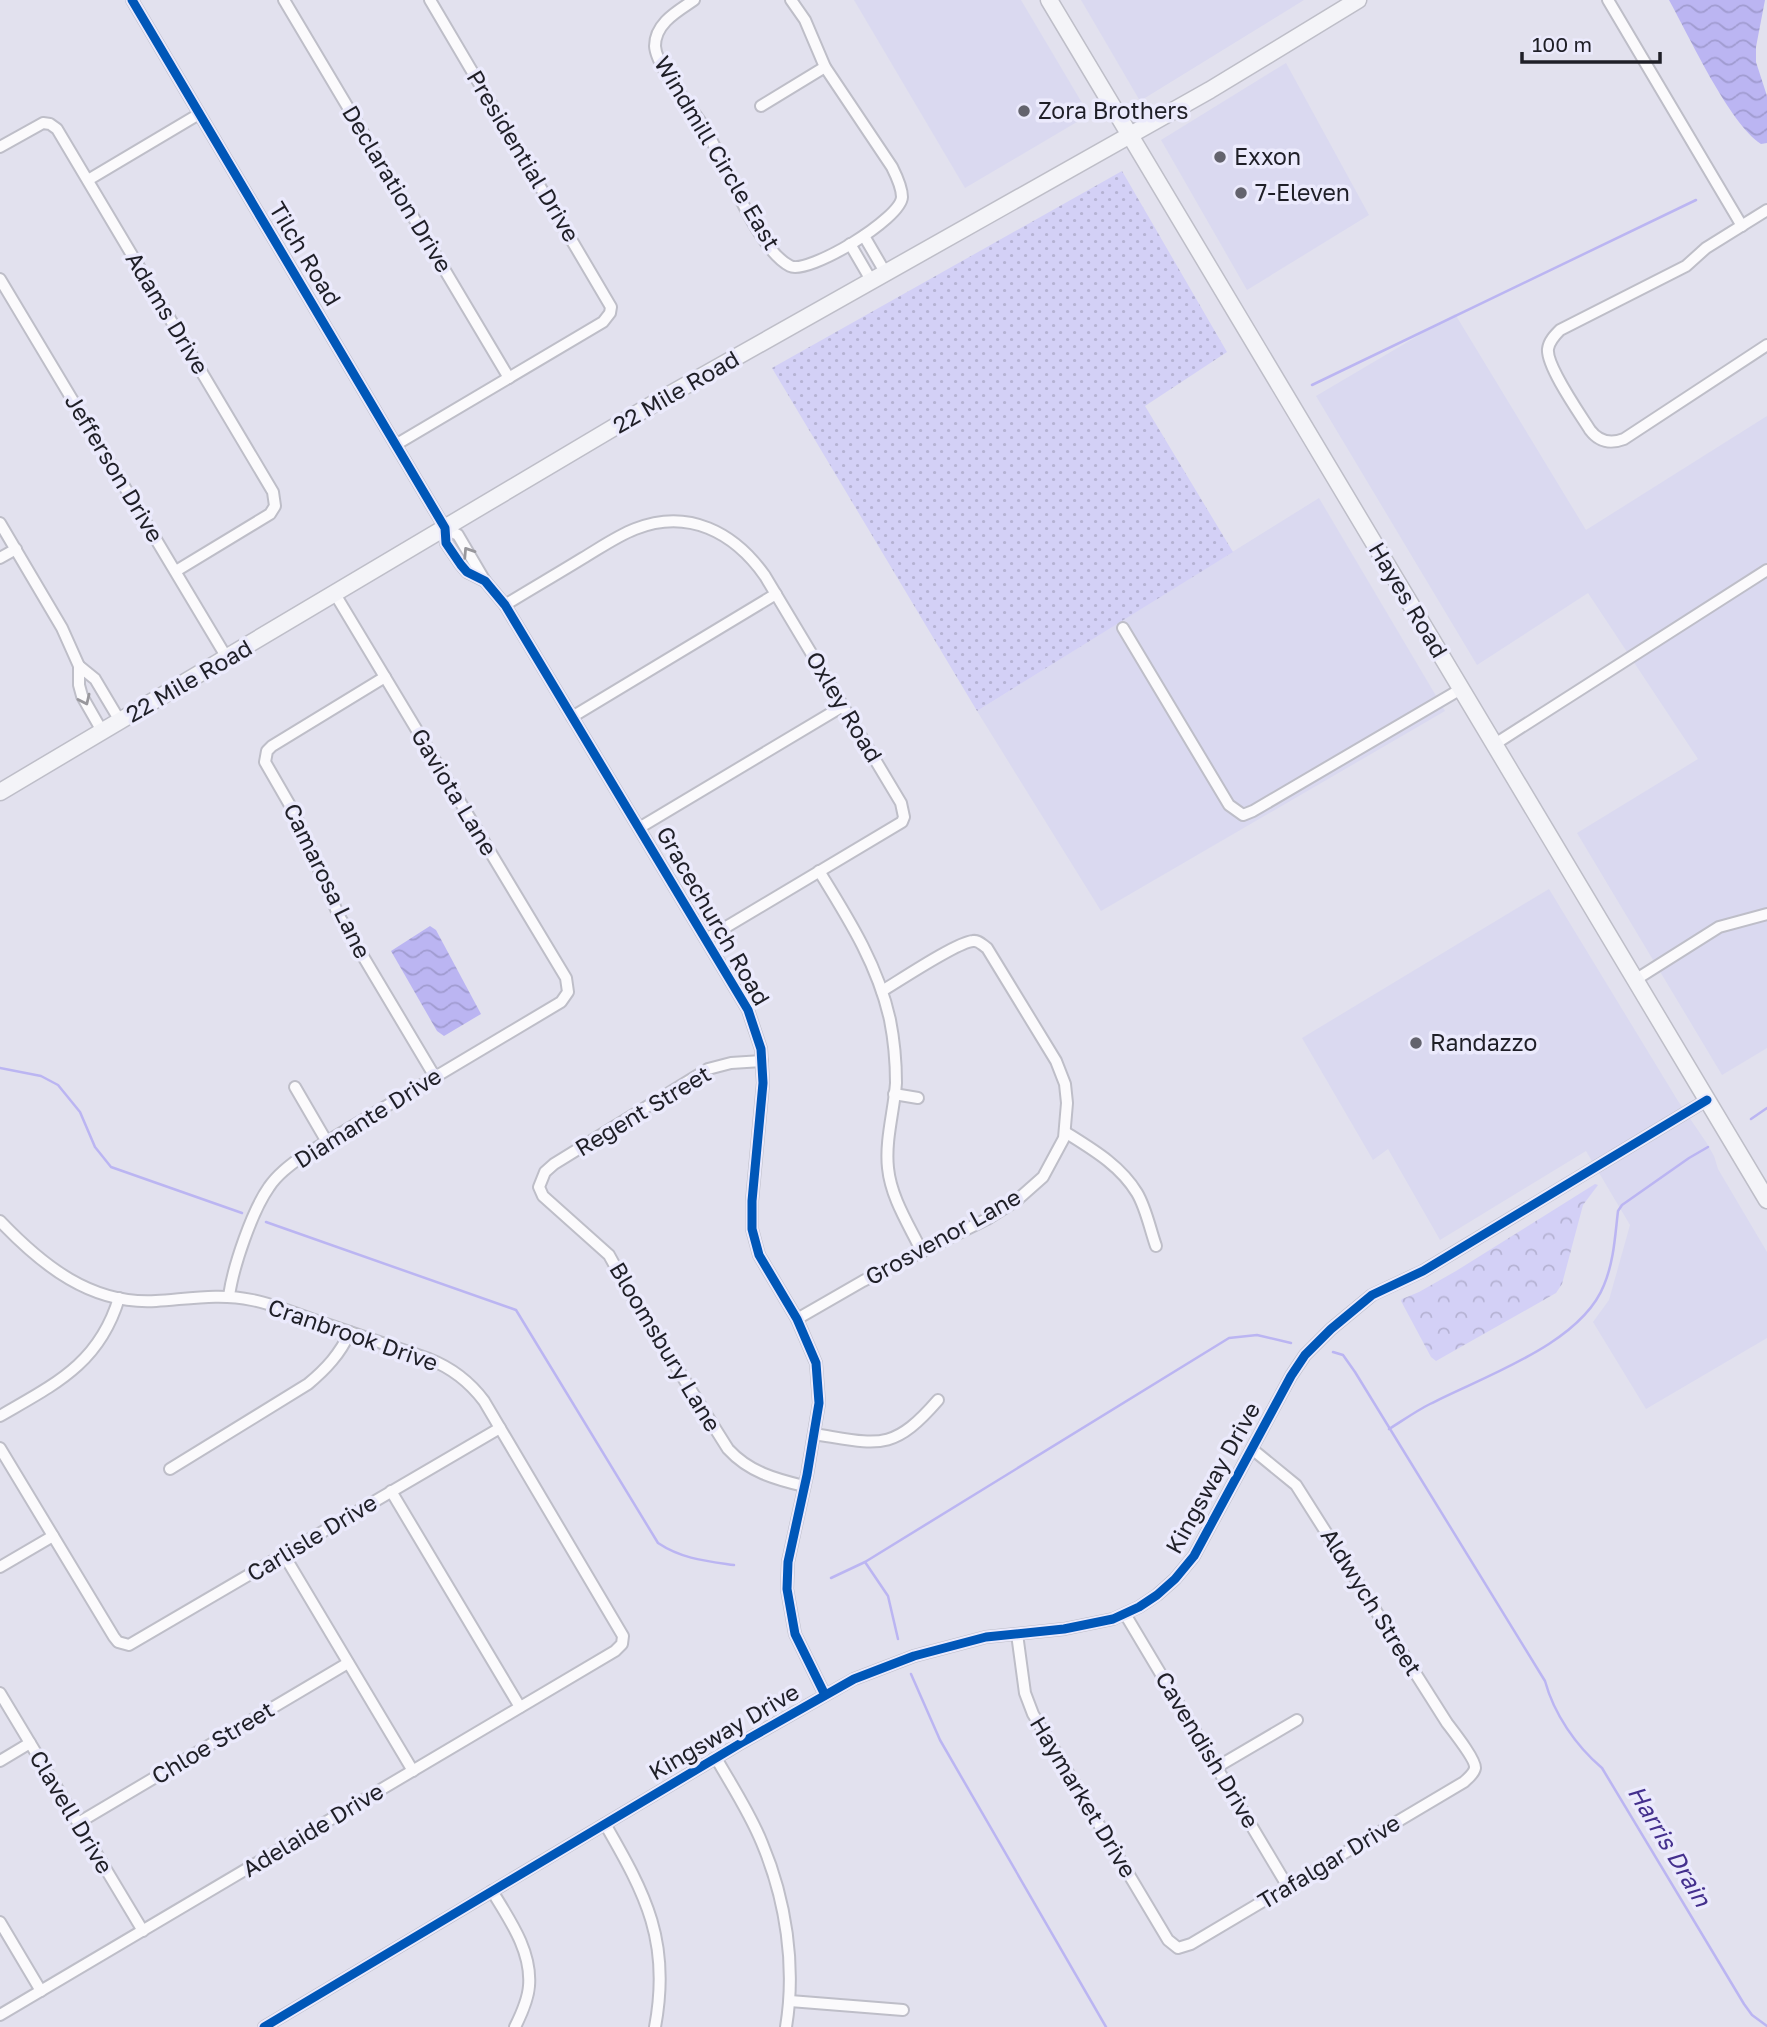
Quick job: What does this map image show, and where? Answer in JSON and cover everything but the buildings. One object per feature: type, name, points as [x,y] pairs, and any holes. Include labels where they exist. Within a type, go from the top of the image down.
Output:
[{"type":"street","name":"Tilch Road","points":[[132,0],[445,528]]},
{"type":"street","name":"Declaration Drive","points":[[284,0],[509,378]]},
{"type":"street","name":"Presidential Drive","points":[[430,0],[609,301],[610,313],[603,322],[509,378]]},
{"type":"street","name":"Windmill Circle East","points":[[694,0],[671,16],[656,36],[658,59],[706,130],[766,243],[789,266],[797,268],[850,244]]},
{"type":"street","points":[[791,0],[804,20],[825,67],[898,179],[902,197],[893,215],[850,244],[878,276]]},
{"type":"street","name":"Hayes Road","points":[[1049,0],[1767,1200]]},
{"type":"street","name":"22 Mile Road","points":[[0,792],[648,407],[1129,135],[1358,0]]},
{"type":"street","points":[[1608,0],[1742,226]]},
{"type":"street","points":[[761,106],[825,67]]},
{"type":"street","points":[[88,180],[199,114]]},
{"type":"street","name":"Adams Drive","points":[[0,148],[38,124],[50,124],[57,129],[273,492],[275,506],[266,517],[176,571]]},
{"type":"street","points":[[1767,210],[1706,248],[1686,266],[1560,330],[1550,343],[1549,358],[1594,435],[1603,440],[1617,442],[1767,345]]},
{"type":"street","points":[[864,236],[878,276]]},
{"type":"street","name":"Jefferson Drive","points":[[0,279],[227,658]]},
{"type":"street","points":[[397,444],[509,378]]},
{"type":"street","name":"Oxley Road","points":[[505,605],[626,533],[643,526],[682,522],[706,527],[733,541],[751,557],[776,594],[901,803],[904,817],[902,822],[819,871]]},
{"type":"street","points":[[0,523],[62,628],[79,666],[82,696],[102,731]]},
{"type":"street","name":"Gracechurch Road","points":[[445,528],[458,535],[485,581],[505,605],[748,1010],[761,1049],[763,1083],[752,1201],[752,1229],[759,1255],[797,1320],[816,1363],[819,1404],[788,1562],[787,1589],[795,1634],[825,1695]]},
{"type":"street","points":[[0,558],[16,549]]},
{"type":"street","points":[[1495,744],[1767,570]]},
{"type":"street","name":"Gaviota Lane","points":[[335,594],[566,978],[568,992]]},
{"type":"street","points":[[572,717],[776,594]]},
{"type":"street","points":[[1123,628],[1229,805],[1243,815],[1461,688]]},
{"type":"street","points":[[79,666],[95,679],[120,721]]},
{"type":"street","name":"Camarosa Lane","points":[[385,677],[272,746],[265,756],[268,768],[301,826],[339,916],[435,1077]]},
{"type":"street","points":[[639,828],[843,706]]},
{"type":"street","points":[[706,939],[819,871],[862,941],[882,991],[892,1033],[895,1072],[888,1147],[889,1172],[895,1196],[922,1252]]},
{"type":"street","points":[[1635,980],[1719,927],[1767,914]]},
{"type":"street","points":[[882,991],[971,940],[987,948],[1056,1061],[1066,1094],[1065,1132],[1107,1158],[1138,1194],[1156,1246]]},
{"type":"street","name":"Diamante Drive","points":[[229,1296],[257,1208],[268,1187],[291,1164],[561,1002],[568,992]]},
{"type":"street","name":"Regent Street","points":[[538,1186],[545,1172],[554,1164],[708,1069],[730,1063],[762,1061]]},
{"type":"street","points":[[295,1087],[327,1142]]},
{"type":"street","points":[[894,1094],[918,1098]]},
{"type":"street","name":"Kingsway Drive","points":[[264,2027],[716,1758],[870,1672],[914,1656],[986,1637],[1096,1624],[1125,1614],[1157,1595],[1190,1562],[1204,1541],[1291,1376],[1306,1355],[1357,1306],[1372,1295],[1423,1271],[1707,1100]]},
{"type":"street","name":"Grosvenor Lane","points":[[797,1320],[863,1281],[987,1219],[1025,1194],[1048,1171],[1065,1132]]},
{"type":"street","name":"Bloomsbury Lane","points":[[538,1186],[543,1196],[609,1255],[728,1449],[750,1468],[768,1477],[804,1486]]},
{"type":"street","name":"Cranbrook Drive","points":[[0,1221],[48,1267],[77,1283],[119,1298],[145,1301],[229,1296],[277,1307],[429,1359],[453,1370],[478,1392],[620,1628],[623,1640]]},
{"type":"street","points":[[0,1416],[62,1379],[83,1362],[103,1337],[119,1298]]},
{"type":"street","points":[[170,1469],[308,1384],[337,1356],[350,1332]]},
{"type":"street","points":[[814,1434],[862,1442],[884,1441],[906,1432],[938,1400]]},
{"type":"street","name":"Carlisle Drive","points":[[52,1536],[114,1637],[123,1645],[136,1642],[499,1427]]},
{"type":"street","points":[[0,1448],[52,1536],[0,1567]]},
{"type":"street","name":"Aldwych Street","points":[[1252,1449],[1296,1485],[1447,1723],[1474,1760],[1475,1768]]},
{"type":"street","points":[[391,1491],[520,1707]]},
{"type":"street","points":[[284,1555],[413,1771]]},
{"type":"street","name":"Cavendish Drive","points":[[1125,1614],[1288,1886]]},
{"type":"street","name":"Haymarket Drive","points":[[1017,1634],[1025,1693],[1033,1714],[1168,1940],[1178,1948]]},
{"type":"street","name":"Adelaide Drive","points":[[0,2015],[615,1651],[623,1640]]},
{"type":"street","name":"Chloe Street","points":[[78,1823],[348,1663]]},
{"type":"street","name":"Clavell Drive","points":[[0,1693],[143,1931]]},
{"type":"street","points":[[1217,1767],[1297,1720]]},
{"type":"street","points":[[0,1761],[30,1743]]},
{"type":"street","points":[[716,1758],[749,1814],[762,1841],[774,1877],[787,1937],[790,2001],[786,2027]]},
{"type":"street","name":"Trafalgar Drive","points":[[1178,1948],[1191,1944],[1464,1782],[1475,1768]]},
{"type":"street","points":[[604,1824],[642,1892],[653,1926],[660,1977],[655,2027]]},
{"type":"street","points":[[492,1891],[518,1935],[526,1960],[529,1986],[523,2011],[515,2027]]},
{"type":"street","points":[[0,1922],[41,1991]]},
{"type":"street","points":[[790,2001],[903,2010]]},
{"type":"shaded area","points":[[854,0],[1021,0],[1088,113],[1087,116],[965,188]]},
{"type":"shaded area","points":[[1081,0],[1304,0],[1140,101]]},
{"type":"shaded area","points":[[1286,63],[1369,215],[1247,290],[1161,140]]},
{"type":"shaded area","points":[[1455,314],[1586,530],[1767,416],[1767,1048],[1722,1075],[1577,833],[1698,759],[1588,593],[1477,665],[1316,396]]},
{"type":"shaded area","points":[[1319,498],[1445,711],[1101,911],[977,711]]},
{"type":"shaded area","points":[[1549,889],[1678,1101],[1706,1142],[1718,1169],[1767,1252],[1767,1338],[1646,1409],[1593,1322],[1609,1300],[1630,1225],[1586,1151],[1440,1240],[1388,1149],[1373,1160],[1302,1038]]},
{"type":"green space","points":[[1122,171],[1227,352],[1145,406],[1233,552],[977,711],[772,368]]},
{"type":"green space","points":[[1595,1184],[1598,1185],[1583,1205],[1562,1284],[1556,1293],[1436,1361],[1431,1357],[1402,1299],[1456,1271]]},
{"type":"water","points":[[1669,0],[1765,0],[1756,47],[1756,62],[1767,96],[1767,143],[1761,144],[1736,118],[1710,78]]},
{"type":"water","points":[[430,926],[436,930],[481,1014],[444,1036],[437,1031],[391,951]]},
{"type":"waterway","points":[[1312,385],[1696,200]]},
{"type":"waterway","points":[[0,1068],[41,1076],[58,1085],[80,1112],[95,1147],[111,1167],[242,1213]]},
{"type":"waterway","points":[[1751,1119],[1767,1108]]},
{"type":"waterway","points":[[1389,1429],[1430,1404],[1529,1356],[1575,1325],[1592,1306],[1604,1285],[1612,1258],[1618,1211],[1622,1205],[1708,1147]]},
{"type":"waterway","points":[[266,1222],[516,1310],[658,1543],[685,1556],[734,1565]]},
{"type":"waterway","points":[[831,1578],[865,1562],[1229,1338],[1257,1335],[1291,1343]]},
{"type":"waterway","name":"Harris Drain","points":[[1333,1352],[1343,1355],[1355,1372],[1545,1681],[1567,1729],[1583,1750],[1602,1768],[1744,2004],[1752,2015],[1767,2026]]},
{"type":"waterway","points":[[865,1562],[888,1596],[898,1639]]},
{"type":"waterway","points":[[911,1674],[940,1740],[1106,2027]]},
{"type":"cycle path","points":[[132,0],[445,528],[446,543],[467,572],[485,581],[505,605],[748,1010],[761,1049],[763,1083],[752,1201],[752,1229],[759,1255],[797,1319],[816,1363],[819,1403],[788,1562],[787,1589],[795,1634],[825,1695]]},
{"type":"cycle path","points":[[264,2027],[741,1743],[854,1679],[914,1656],[986,1637],[1064,1629],[1113,1619],[1139,1607],[1175,1579],[1194,1556],[1291,1376],[1305,1355],[1331,1329],[1372,1295],[1423,1271],[1707,1100]]},
{"type":"place","name":"Zora Brothers","points":[[1024,111]]},
{"type":"place","name":"Exxon","points":[[1220,157]]},
{"type":"place","name":"7-Eleven","points":[[1241,193]]},
{"type":"place","name":"Randazzo","points":[[1416,1043]]}]
